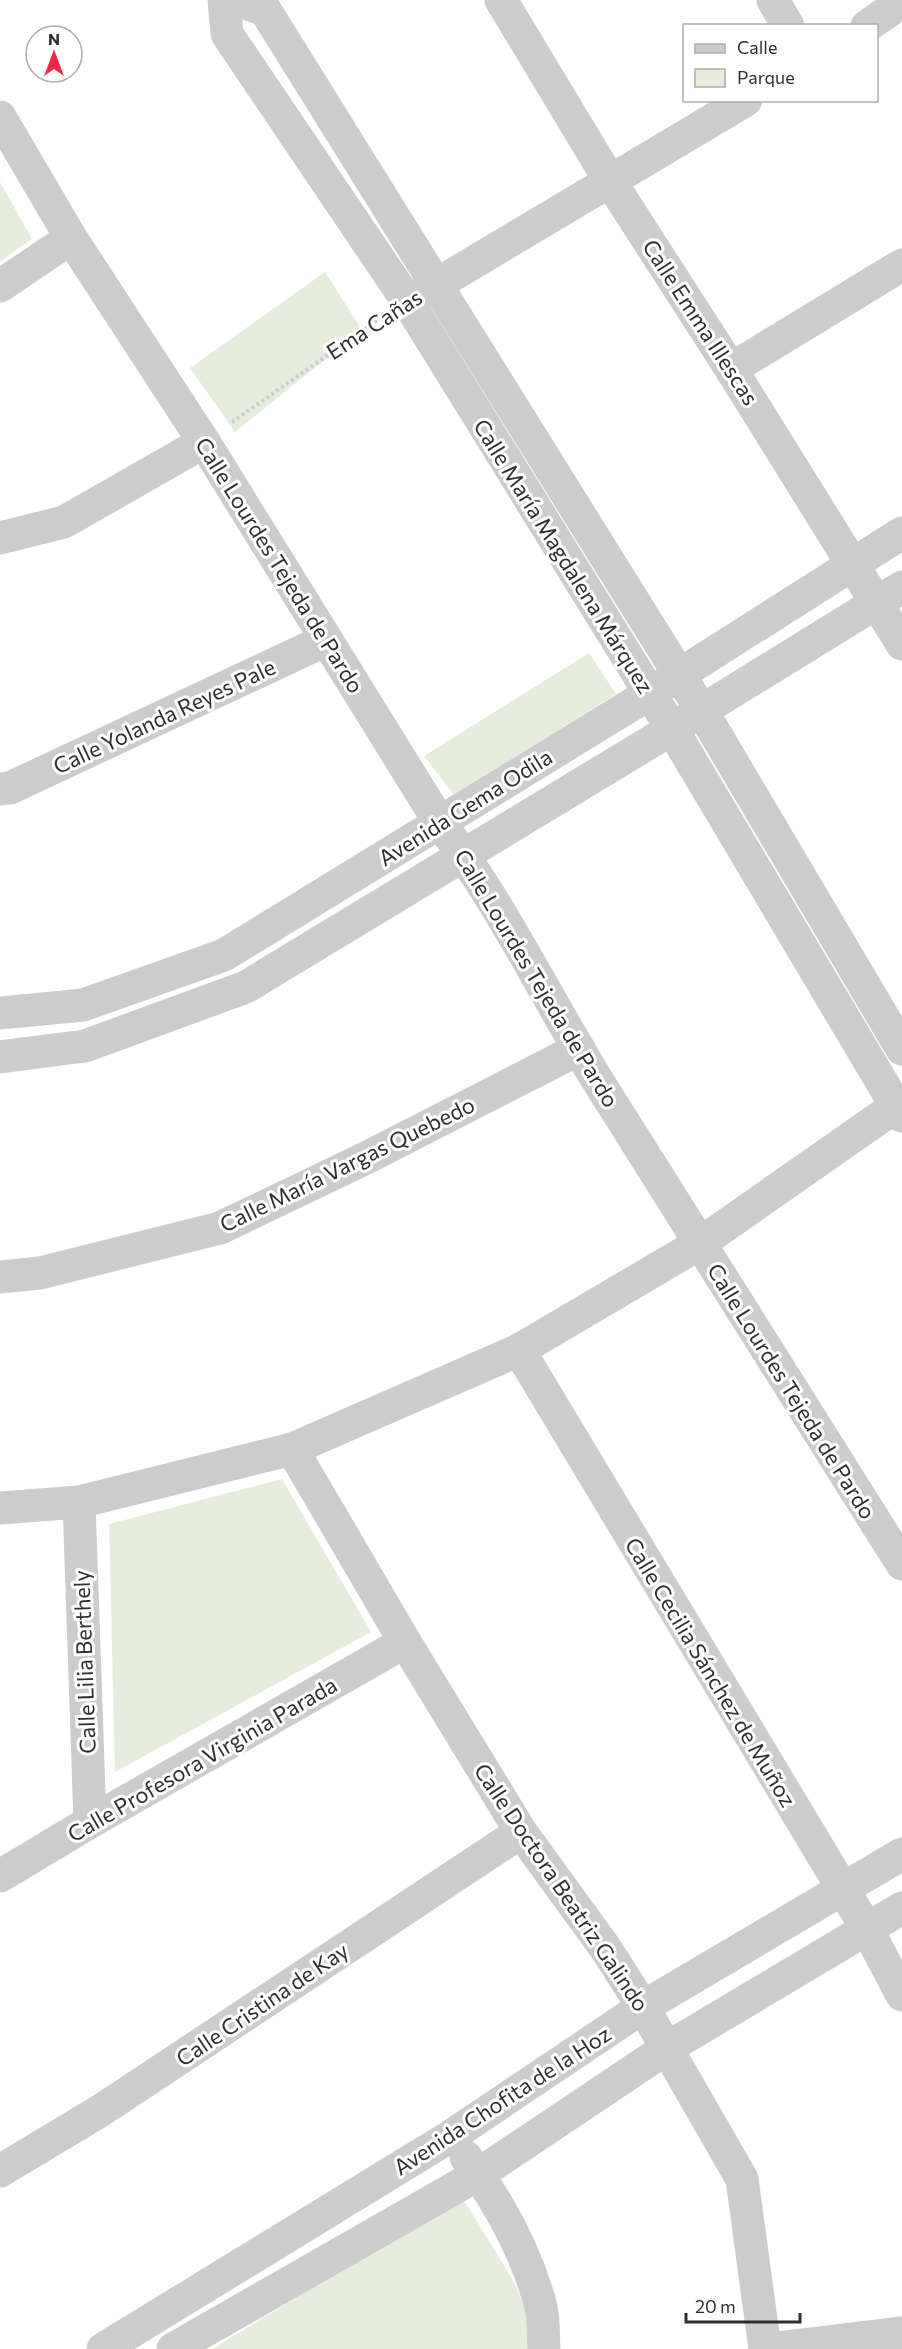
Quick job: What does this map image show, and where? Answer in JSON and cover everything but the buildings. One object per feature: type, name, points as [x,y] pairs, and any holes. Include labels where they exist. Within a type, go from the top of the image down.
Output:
[{"type":"street","name":"Calle María Magdalena Márquez","points":[[224,0],[227,34],[408,302],[672,729],[900,1108]]},
{"type":"street","name":"Calle María Magdalena Márquez","points":[[237,0],[265,10],[702,711],[902,1049]]},
{"type":"street","name":"Calle Emma Illescas","points":[[501,0],[610,181],[853,562],[889,595],[902,644]]},
{"type":"street","points":[[773,0],[787,24]]},
{"type":"street","points":[[870,24],[902,2]]},
{"type":"street","name":"Ema Cañas","points":[[408,302],[743,102]]},
{"type":"street","name":"Calle Lourdes Tejeda de Pardo","points":[[0,117],[71,238],[204,442],[440,823],[464,855],[579,1049],[699,1244],[902,1564]]},
{"type":"street","points":[[0,286],[71,238]]},
{"type":"street","points":[[731,369],[902,265]]},
{"type":"street","points":[[0,538],[64,522],[204,442]]},
{"type":"street","name":"Avenida Gema Odila","points":[[0,1013],[83,1005],[224,956],[649,694],[678,673],[902,533]]},
{"type":"street","name":"Avenida Gema Odila","points":[[0,1057],[86,1046],[246,987],[889,595]]},
{"type":"street","name":"Calle Yolanda Reyes Pale","points":[[0,789],[10,788],[326,640]]},
{"type":"street","name":"Calle María Vargas Quebedo","points":[[0,1277],[40,1273],[220,1228],[366,1158],[579,1049]]},
{"type":"street","points":[[0,1508],[79,1502],[292,1449],[519,1350],[699,1244],[900,1108]]},
{"type":"street","name":"Calle Cecilia Sánchez de Muñoz","points":[[519,1350],[841,1890],[867,1929],[902,1995]]},
{"type":"street","name":"Calle Doctora Beatriz Galindo","points":[[292,1449],[405,1642],[522,1832],[606,1949],[643,2007],[742,2179],[768,2349]]},
{"type":"street","name":"Calle Lilia Berthely","points":[[79,1502],[90,1822]]},
{"type":"street","name":"Calle Profesora Virginia Parada","points":[[0,1876],[405,1642]]},
{"type":"street","name":"Calle Cristina de Kay","points":[[0,2171],[100,2111],[522,1832]]},
{"type":"street","name":"Avenida Chofita de la Hoz","points":[[103,2349],[451,2136],[643,2007],[902,1854]]},
{"type":"street","name":"Avenida Chofita de la Hoz","points":[[182,2344],[478,2174],[667,2048],[902,1908]]},
{"type":"street","points":[[451,2136],[478,2174],[520,2248],[541,2309],[544,2349]]},
{"type":"street","points":[[171,2307],[182,2344]]},
{"type":"street","points":[[768,2349],[902,2333]]},
{"type":"path","name":"Ema Cañas","points":[[204,442],[362,330],[408,302]]},
{"type":"green space","points":[[0,182],[32,239],[0,261]]},
{"type":"green space","points":[[325,272],[362,330],[235,432],[190,368]]},
{"type":"green space","points":[[589,653],[616,694],[454,795],[424,756]]},
{"type":"green space","points":[[282,1479],[371,1632],[115,1772],[109,1524]]},
{"type":"green space","points":[[462,2197],[514,2282],[541,2349],[212,2349]]}]
